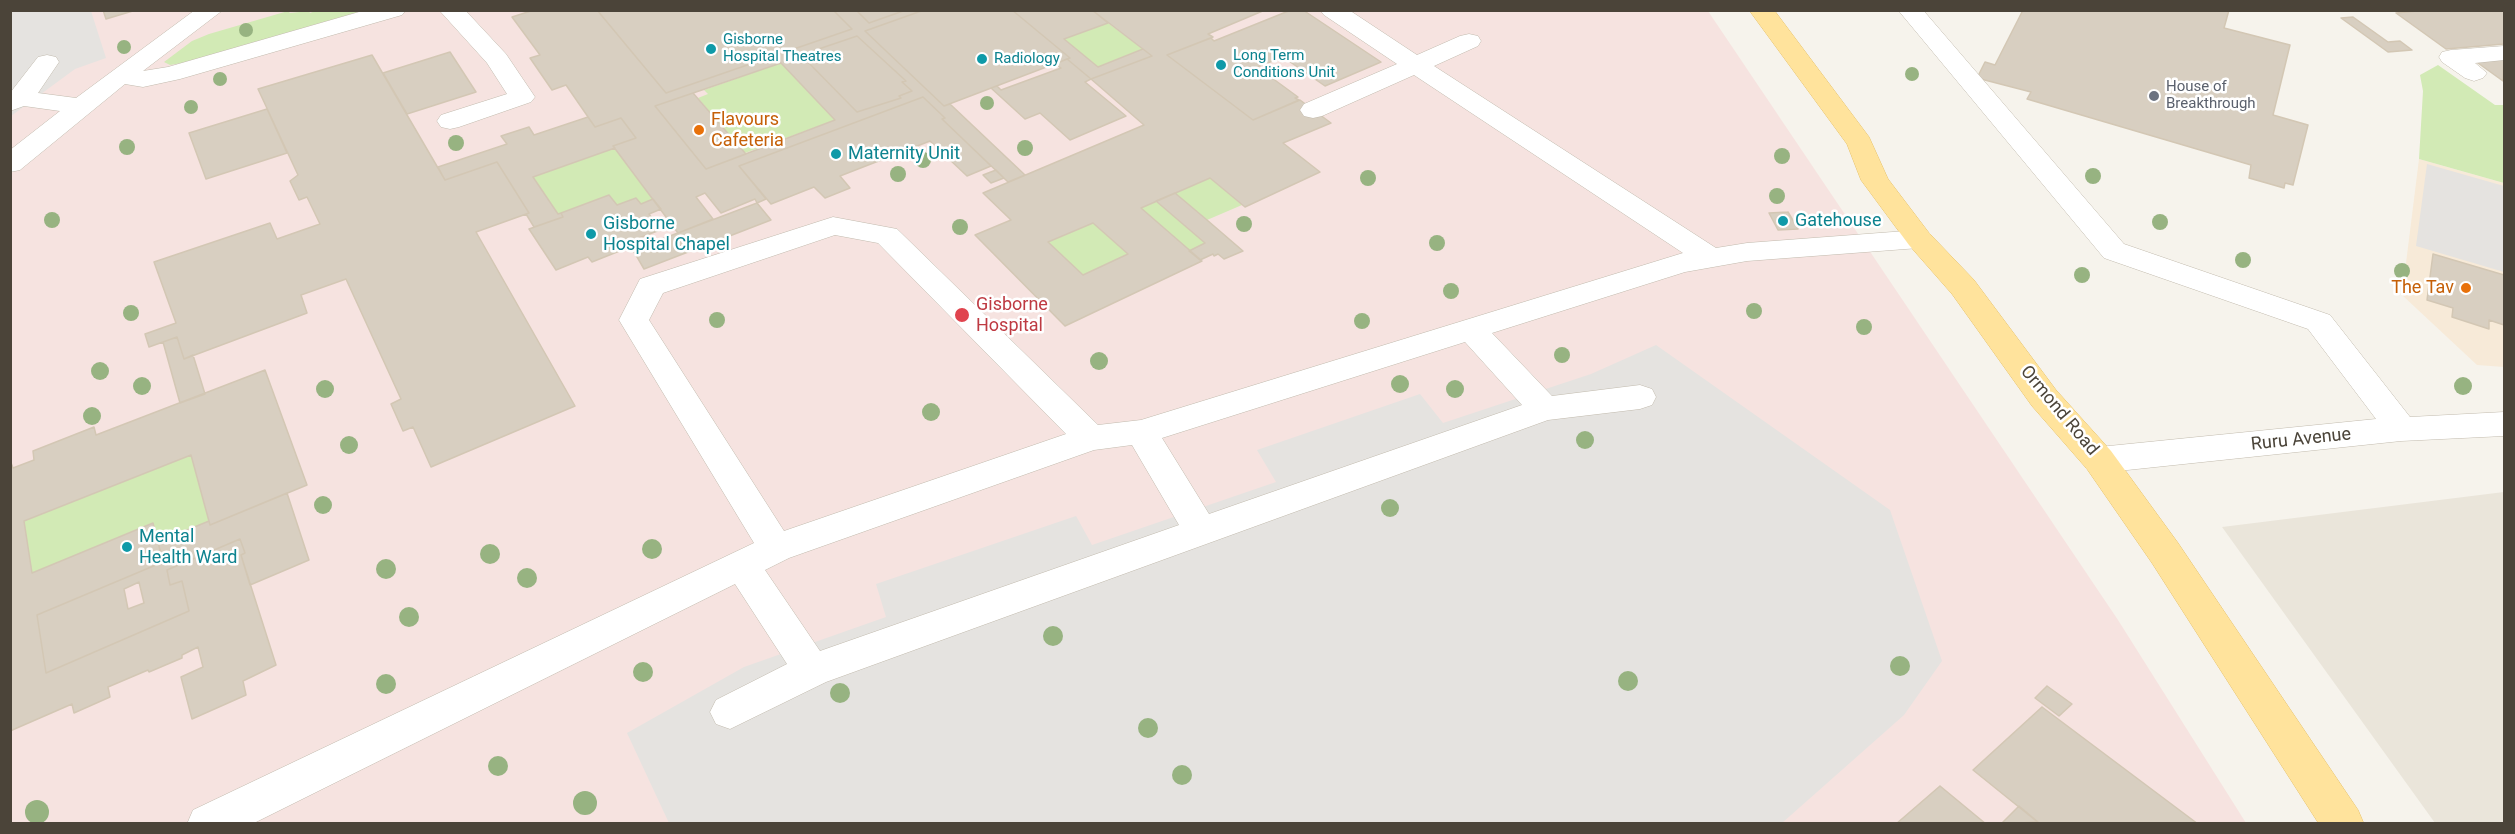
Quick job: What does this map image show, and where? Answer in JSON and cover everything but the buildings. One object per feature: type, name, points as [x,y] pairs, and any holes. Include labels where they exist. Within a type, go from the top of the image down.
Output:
[{"type":"main road","name":"Ormond Road","points":[[1761,10],[1860,143],[1875,180],[1919,239],[1962,287],[2044,398],[2099,459],[2165,553],[2343,824]]},
{"type":"street","points":[[10,164],[120,76],[211,10]]},
{"type":"street","points":[[120,76],[142,79],[171,74],[394,10]]},
{"type":"street","points":[[450,121],[522,97],[497,59],[451,10]]},
{"type":"street","points":[[1332,10],[1709,257]]},
{"type":"street","points":[[1910,10],[2114,251],[2319,322],[2401,429]]},
{"type":"street","points":[[1313,110],[1469,41]]},
{"type":"street","points":[[2474,73],[2451,57],[2505,53]]},
{"type":"street","points":[[16,101],[47,62]]},
{"type":"street","points":[[16,101],[82,107]]},
{"type":"street","points":[[776,548],[634,320],[651,286],[832,226],[887,235],[1091,438]]},
{"type":"street","points":[[208,824],[776,548],[1091,438],[1141,432],[1641,273],[1709,257],[1747,252],[1919,239]]},
{"type":"street","points":[[1470,328],[1545,409]]},
{"type":"street","points":[[730,712],[812,670],[1545,409],[1640,397]]},
{"type":"street","name":"Ruru Avenue","points":[[2099,459],[2401,429],[2505,424]]},
{"type":"street","points":[[1141,432],[1201,532]]},
{"type":"street","points":[[742,565],[812,670]]},
{"type":"shaded area","name":"Gisborne Hospital","points":[[10,11],[1708,11],[2118,620],[2246,823],[11,823]]},
{"type":"shaded area","points":[[11,11],[91,11],[106,58],[75,69],[11,116]]},
{"type":"shaded area","points":[[2419,159],[2504,183],[2504,367],[2477,365],[2402,295]]},
{"type":"shaded area","points":[[2427,164],[2504,186],[2504,272],[2416,246]]},
{"type":"shaded area","points":[[1656,345],[1890,510],[1942,661],[1904,715],[1782,823],[669,823],[627,733],[744,667],[886,617],[876,584],[1076,516],[1092,545],[1276,482],[1257,450],[1420,394],[1443,423],[1591,374]]},
{"type":"shaded area","points":[[2504,492],[2504,823],[2435,823],[2222,527]]},
{"type":"green space","points":[[318,10],[362,11],[182,63],[170,65],[164,62],[192,41],[209,34],[288,11],[290,13],[309,11],[310,13]]},
{"type":"green space","points":[[1108,23],[1143,49],[1098,67],[1064,39]]},
{"type":"green space","points":[[781,63],[835,120],[745,153],[698,98],[708,94],[704,90]]},
{"type":"green space","points":[[2438,65],[2495,105],[2504,105],[2504,183],[2419,159],[2423,91],[2420,75]]},
{"type":"green space","points":[[615,148],[653,199],[641,204],[617,205],[609,195],[558,214],[533,177]]},
{"type":"green space","points":[[1210,178],[1242,205],[1207,220],[1175,193]]},
{"type":"green space","points":[[1156,201],[1205,243],[1189,251],[1141,208]]},
{"type":"green space","points":[[1093,223],[1128,254],[1083,275],[1048,242]]},
{"type":"green space","points":[[191,455],[209,521],[158,542],[153,523],[32,573],[24,521]]},
{"type":"place","name":"Gisborne Hospital Theatres","points":[[711,49]]},
{"type":"place","name":"Radiology","points":[[982,59]]},
{"type":"place","name":"Long Term Conditions Unit","points":[[1221,65]]},
{"type":"place","name":"House of Breakthrough","points":[[2154,96]]},
{"type":"place","name":"Flavours Cafeteria","points":[[699,130]]},
{"type":"place","name":"Maternity Unit","points":[[836,154]]},
{"type":"place","name":"Gatehouse","points":[[1783,221]]},
{"type":"place","name":"Gisborne Hospital Chapel","points":[[591,234]]},
{"type":"place","name":"The Tav","points":[[2466,288]]},
{"type":"place","name":"Gisborne Hospital","points":[[962,315]]},
{"type":"place","name":"Mental Health Ward","points":[[127,547]]}]
